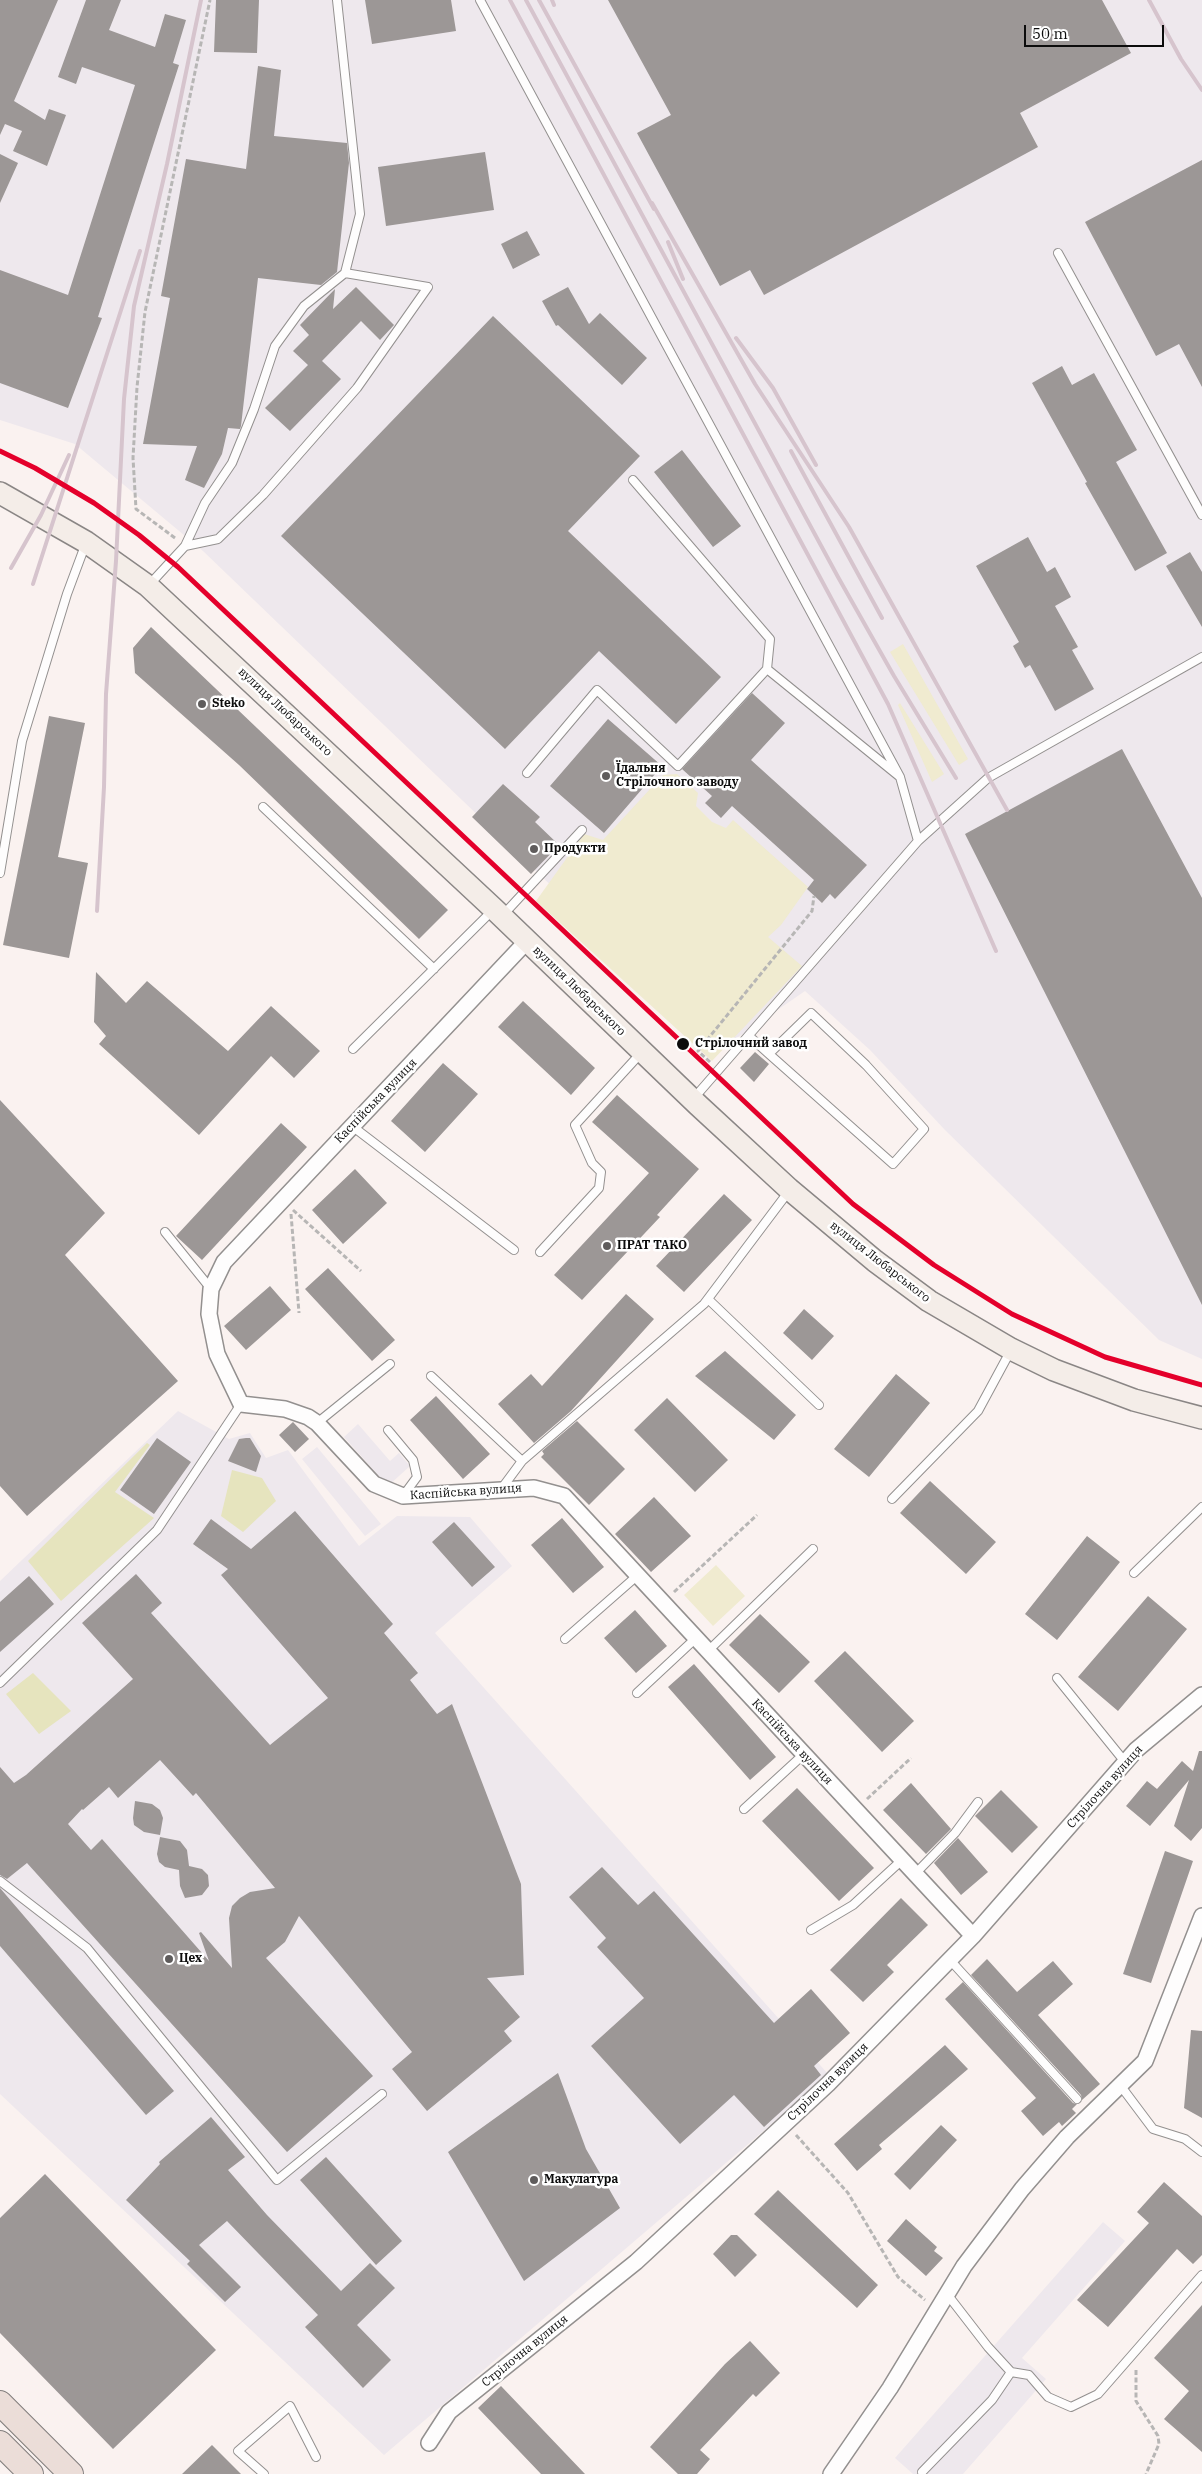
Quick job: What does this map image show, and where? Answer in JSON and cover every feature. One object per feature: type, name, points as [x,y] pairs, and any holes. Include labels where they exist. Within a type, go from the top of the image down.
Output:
[{"type":"main road","name":"вулиця Любарського","points":[[0,493],[86,542],[148,586],[498,912],[693,1100],[789,1189],[875,1261],[929,1301],[1011,1349],[1095,1387],[1202,1418]]},
{"type":"main road","points":[[0,2403],[71,2474]]},
{"type":"main road","points":[[0,2443],[31,2474]]},
{"type":"street","name":"Каспійська вулиця","points":[[527,941],[224,1262],[211,1289],[209,1314],[217,1354],[241,1404],[285,1409],[317,1422],[374,1484],[403,1496],[438,1496],[502,1488],[534,1488],[564,1496],[973,1936]]},
{"type":"street","name":"Стрілочна вулиця","points":[[429,2443],[449,2412],[636,2262],[828,2084],[973,1936],[1136,1750],[1202,1696]]},
{"type":"street","points":[[831,2474],[890,2388],[964,2266],[1022,2189],[1068,2137],[1145,2061],[1202,1916]]},
{"type":"lane","points":[[148,586],[185,546],[206,503],[232,464],[254,409],[275,346],[304,306],[345,273],[360,214],[337,0]]},
{"type":"lane","points":[[480,0],[900,777],[918,841]]},
{"type":"lane","points":[[1058,253],[1202,515]]},
{"type":"lane","points":[[185,546],[218,539],[263,495],[356,388],[428,287],[345,273]]},
{"type":"lane","points":[[527,773],[597,690],[678,766],[767,669],[770,639],[633,480]]},
{"type":"lane","points":[[0,873],[22,741],[86,542]]},
{"type":"lane","points":[[693,1100],[918,841],[988,778],[1202,657]]},
{"type":"lane","points":[[767,669],[900,777]]},
{"type":"lane","points":[[263,807],[434,969]]},
{"type":"lane","points":[[353,1049],[434,969],[498,912],[582,830]]},
{"type":"lane","points":[[749,1036],[769,1054],[893,1164],[924,1129],[866,1065],[811,1013],[769,1054]]},
{"type":"lane","points":[[540,1252],[599,1188],[601,1172],[592,1163],[575,1126],[642,1052]]},
{"type":"lane","points":[[352,1126],[514,1250]]},
{"type":"lane","points":[[502,1488],[522,1461],[708,1299],[789,1189]]},
{"type":"lane","points":[[165,1232],[211,1289]]},
{"type":"lane","points":[[708,1299],[819,1405]]},
{"type":"lane","points":[[892,1499],[978,1411],[1011,1349]]},
{"type":"lane","points":[[317,1422],[390,1364]]},
{"type":"lane","points":[[431,1376],[522,1461]]},
{"type":"lane","points":[[0,1683],[157,1530],[241,1404]]},
{"type":"lane","points":[[388,1430],[413,1460],[417,1478],[403,1496]]},
{"type":"lane","points":[[1134,1573],[1202,1507]]},
{"type":"lane","points":[[708,1651],[813,1549]]},
{"type":"lane","points":[[565,1639],[638,1575]]},
{"type":"lane","points":[[637,1692],[696,1638]]},
{"type":"lane","points":[[1057,1678],[1090,1716],[1125,1762]]},
{"type":"lane","points":[[744,1809],[804,1754]]},
{"type":"lane","points":[[915,1874],[955,1833],[978,1802]]},
{"type":"lane","points":[[811,1930],[853,1905],[902,1860]]},
{"type":"lane","points":[[0,1881],[87,1948],[277,2180],[382,2094]]},
{"type":"lane","points":[[950,1960],[1077,2099]]},
{"type":"lane","points":[[1120,2085],[1153,2129],[1185,2139],[1202,2152]]},
{"type":"lane","points":[[947,2294],[988,2347],[1011,2372],[1029,2375],[1048,2397],[1071,2407],[1098,2394],[1202,2275]]},
{"type":"lane","points":[[922,2472],[992,2400],[1011,2372]]},
{"type":"lane","points":[[264,2474],[238,2451],[290,2406],[316,2457]]},
{"type":"path","points":[[185,546],[136,509],[133,458],[137,387],[145,312],[210,0]]},
{"type":"path","points":[[720,1071],[698,1051],[812,911],[814,896]]},
{"type":"path","points":[[299,1313],[290,1208],[361,1271]]},
{"type":"path","points":[[663,1602],[757,1515]]},
{"type":"path","points":[[856,1810],[911,1758]]},
{"type":"path","points":[[786,2123],[848,2194],[898,2277],[938,2310]]},
{"type":"path","points":[[1127,2361],[1136,2368],[1138,2374],[1136,2401],[1158,2436],[1159,2444],[1146,2474]]},
{"type":"shaded area","points":[[0,0],[1202,0],[1202,1359],[1159,1340],[945,1130],[870,1050],[805,991],[721,1049],[203,551],[75,444],[0,420]]},
{"type":"shaded area","points":[[903,644],[968,759],[959,765],[890,652]]},
{"type":"shaded area","points":[[900,703],[944,774],[932,782],[898,705]]},
{"type":"shaded area","points":[[677,774],[698,793],[696,806],[712,822],[726,828],[733,820],[808,887],[781,925],[768,937],[802,966],[712,1061],[536,901],[584,834],[603,840],[663,775]]},
{"type":"shaded area","points":[[178,1411],[229,1439],[250,1433],[266,1458],[288,1450],[359,1546],[397,1516],[470,1517],[512,1566],[435,1633],[829,2075],[384,2455],[0,2094],[0,1581]]},
{"type":"shaded area","points":[[358,1424],[390,1461],[399,1453],[410,1466],[388,1486],[344,1437]]},
{"type":"shaded area","points":[[147,1443],[150,1445],[115,1492],[154,1518],[61,1601],[28,1561]]},
{"type":"shaded area","points":[[317,1447],[381,1524],[365,1536],[302,1459]]},
{"type":"shaded area","points":[[232,1470],[262,1478],[276,1501],[243,1532],[221,1516]]},
{"type":"shaded area","points":[[716,1565],[745,1596],[713,1626],[684,1595]]},
{"type":"shaded area","points":[[33,1673],[71,1711],[39,1734],[6,1694]]},
{"type":"shaded area","points":[[1103,2222],[1125,2241],[1022,2358],[1046,2379],[963,2474],[913,2474],[895,2458]]},
{"type":"building","points":[[0,0],[58,0],[14,101],[45,120],[49,109],[66,115],[47,166],[13,151],[22,131],[5,124],[0,135]]},
{"type":"building","points":[[86,0],[121,0],[109,30],[155,47],[165,14],[186,20],[173,63],[179,65],[98,317],[102,318],[68,408],[0,383],[0,270],[68,295],[135,85],[82,67],[76,84],[58,77]]},
{"type":"building","points":[[216,0],[259,0],[257,53],[214,52]]},
{"type":"building","points":[[365,0],[451,0],[456,31],[372,44]]},
{"type":"building","points":[[608,0],[1102,0],[1131,53],[1020,113],[1038,147],[764,295],[750,270],[720,286],[637,133],[671,115]]},
{"type":"building","points":[[258,66],[281,70],[274,136],[347,143],[349,163],[337,272],[321,285],[258,278],[241,426],[240,429],[228,428],[222,454],[204,488],[185,480],[197,446],[143,444],[170,298],[161,296],[186,159],[246,169]]},
{"type":"building","points":[[485,152],[494,210],[386,226],[378,167]]},
{"type":"building","points":[[0,154],[18,163],[0,203]]},
{"type":"building","points":[[1202,160],[1202,387],[1179,344],[1156,356],[1085,222]]},
{"type":"building","points":[[527,231],[540,255],[513,269],[501,244]]},
{"type":"building","points":[[356,287],[394,325],[380,340],[361,321],[322,361],[341,379],[290,431],[265,408],[308,365],[293,351],[309,335],[300,325],[335,289],[333,309]]},
{"type":"building","points":[[568,287],[589,324],[600,313],[647,358],[622,385],[558,325],[556,326],[542,301]]},
{"type":"building","points":[[493,316],[640,456],[568,531],[721,677],[676,724],[599,651],[505,749],[281,536]]},
{"type":"building","points":[[1062,366],[1072,385],[1094,373],[1137,450],[1116,462],[1167,553],[1135,571],[1085,483],[1087,482],[1032,383]]},
{"type":"building","points":[[682,450],[741,526],[713,547],[654,472]]},
{"type":"building","points":[[1028,537],[1047,572],[1055,567],[1071,597],[1055,606],[1078,647],[1072,650],[1094,689],[1055,711],[1030,665],[1025,668],[1013,646],[1019,642],[976,566]]},
{"type":"building","points":[[1190,552],[1202,572],[1202,627],[1166,566]]},
{"type":"building","points":[[151,627],[448,910],[419,939],[239,765],[135,673],[133,648]]},
{"type":"building","points":[[752,693],[785,723],[751,760],[867,865],[835,899],[830,894],[822,903],[807,889],[814,880],[732,806],[721,818],[705,803],[712,796],[682,769]]},
{"type":"building","points":[[49,716],[85,723],[58,857],[88,863],[69,958],[3,945]]},
{"type":"building","name":"Їдальня Стрілочного заводу","points":[[608,719],[662,766],[604,833],[550,786]]},
{"type":"building","points":[[1122,749],[1202,898],[1202,1305],[965,834]]},
{"type":"building","points":[[503,784],[540,817],[535,822],[559,845],[531,874],[472,817]]},
{"type":"building","points":[[96,972],[126,1003],[147,981],[228,1051],[271,1006],[320,1051],[294,1078],[271,1056],[199,1135],[99,1044],[106,1036],[94,1022]]},
{"type":"building","points":[[523,1001],[595,1068],[571,1095],[498,1027]]},
{"type":"building","points":[[755,1052],[769,1064],[754,1082],[740,1068]]},
{"type":"building","points":[[443,1063],[478,1094],[425,1152],[391,1121]]},
{"type":"building","points":[[617,1095],[699,1169],[657,1215],[660,1217],[582,1300],[554,1275],[649,1173],[592,1122]]},
{"type":"building","points":[[0,1100],[105,1213],[65,1255],[178,1381],[27,1516],[0,1486]]},
{"type":"building","points":[[281,1123],[307,1147],[202,1260],[176,1236]]},
{"type":"building","points":[[355,1169],[387,1203],[343,1244],[312,1210]]},
{"type":"building","points":[[724,1194],[752,1220],[684,1292],[656,1266]]},
{"type":"building","points":[[328,1268],[395,1340],[372,1361],[305,1289]]},
{"type":"building","points":[[270,1286],[291,1310],[246,1350],[224,1326]]},
{"type":"building","points":[[626,1294],[654,1319],[571,1411],[534,1443],[498,1404],[531,1374],[542,1386]]},
{"type":"building","points":[[804,1309],[834,1336],[812,1360],[783,1333]]},
{"type":"building","points":[[725,1351],[796,1415],[774,1440],[695,1376]]},
{"type":"building","points":[[896,1374],[930,1403],[869,1477],[834,1449]]},
{"type":"building","points":[[436,1396],[490,1454],[463,1479],[410,1420]]},
{"type":"building","points":[[667,1398],[728,1460],[695,1492],[634,1430]]},
{"type":"building","points":[[577,1421],[625,1469],[589,1505],[541,1457],[544,1454],[542,1451]]},
{"type":"building","points":[[293,1422],[309,1439],[295,1452],[279,1435]]},
{"type":"building","points":[[157,1438],[191,1462],[154,1514],[120,1490]]},
{"type":"building","points":[[250,1438],[261,1456],[256,1472],[228,1461],[239,1439]]},
{"type":"building","points":[[930,1481],[996,1542],[966,1574],[900,1513]]},
{"type":"building","points":[[654,1497],[691,1536],[651,1572],[615,1534]]},
{"type":"building","points":[[295,1511],[393,1624],[384,1633],[418,1673],[410,1680],[437,1714],[452,1704],[521,1884],[524,1975],[487,1978],[520,2017],[504,2031],[512,2041],[427,2111],[392,2069],[412,2052],[299,1916],[285,1942],[266,1958],[373,2076],[287,2152],[27,1863],[7,1879],[0,1875],[0,1767],[14,1783],[26,1775],[133,1679],[82,1623],[136,1574],[162,1603],[151,1613],[270,1745],[328,1698],[221,1575],[228,1569],[193,1544],[211,1519],[251,1549]],"holes":[[[160,1760],[193,1796],[196,1793],[275,1888],[250,1892],[232,1906],[229,1918],[232,1968],[201,1932],[199,1933],[209,1961],[102,1839],[91,1850],[68,1824],[82,1809],[109,1787],[118,1798]]]},
{"type":"building","points":[[562,1518],[604,1567],[573,1593],[531,1545]]},
{"type":"building","points":[[454,1522],[495,1567],[472,1587],[432,1542]]},
{"type":"building","points":[[1087,1536],[1120,1562],[1057,1640],[1025,1614]]},
{"type":"building","points":[[29,1576],[54,1604],[0,1652],[0,1602]]},
{"type":"building","points":[[1148,1596],[1187,1629],[1118,1711],[1078,1677]]},
{"type":"building","points":[[635,1610],[667,1646],[636,1673],[604,1638]]},
{"type":"building","points":[[760,1614],[810,1662],[779,1693],[729,1645]]},
{"type":"building","points":[[845,1651],[914,1721],[882,1752],[814,1681]]},
{"type":"building","points":[[694,1664],[776,1757],[750,1780],[668,1687]]},
{"type":"building","points":[[1199,1751],[1202,1751],[1202,1828],[1191,1841],[1174,1826],[1189,1780],[1150,1826],[1126,1806],[1147,1781],[1157,1789],[1182,1761],[1193,1771]]},
{"type":"building","points":[[911,1783],[951,1829],[926,1854],[883,1810]]},
{"type":"building","points":[[797,1788],[874,1868],[839,1901],[762,1821]]},
{"type":"building","points":[[1001,1790],[1038,1827],[1012,1853],[975,1816]]},
{"type":"building","points":[[135,1801],[152,1804],[160,1810],[163,1818],[160,1835],[144,1832],[134,1825]]},
{"type":"building","points":[[160,1837],[180,1841],[187,1850],[189,1866],[202,1869],[208,1875],[209,1886],[202,1895],[185,1898],[180,1886],[179,1870],[165,1867],[159,1862],[157,1854]]},
{"type":"building","points":[[958,1838],[988,1872],[961,1895],[934,1863]]},
{"type":"building","points":[[1165,1851],[1193,1861],[1151,1983],[1123,1974]]},
{"type":"building","points":[[602,1867],[638,1905],[654,1891],[774,2023],[811,1989],[850,2033],[814,2066],[821,2075],[764,2127],[734,2095],[680,2144],[591,2046],[644,1998],[597,1947],[606,1938],[569,1897]]},
{"type":"building","points":[[0,1888],[174,2091],[146,2115],[0,1946]]},
{"type":"building","points":[[901,1898],[928,1925],[887,1965],[894,1972],[863,2002],[830,1970]]},
{"type":"building","points":[[987,1959],[1017,1992],[1053,1961],[1073,1984],[1038,2015],[1100,2084],[1082,2100],[1081,2095],[971,1975]]},
{"type":"building","points":[[963,1982],[1073,2103],[1077,2104],[1072,2109],[1076,2113],[1062,2126],[1059,2122],[1043,2136],[1021,2111],[1036,2098],[945,1999]]},
{"type":"building","points":[[1191,2030],[1202,2031],[1202,2118],[1184,2108]]},
{"type":"building","points":[[945,2045],[968,2069],[879,2145],[882,2149],[857,2171],[834,2144]]},
{"type":"building","name":"Макулатура","points":[[558,2073],[586,2149],[620,2208],[524,2281],[448,2152]]},
{"type":"building","points":[[211,2117],[245,2157],[228,2170],[267,2215],[341,2291],[370,2263],[395,2288],[357,2325],[391,2360],[363,2388],[305,2327],[318,2315],[227,2221],[199,2245],[241,2287],[225,2302],[187,2264],[190,2261],[126,2200],[160,2164],[159,2162]]},
{"type":"building","points":[[941,2125],[957,2140],[910,2190],[894,2174]]},
{"type":"building","points":[[326,2157],[402,2241],[376,2265],[300,2180]]},
{"type":"building","points":[[45,2174],[216,2350],[113,2449],[0,2333],[0,2218]]},
{"type":"building","points":[[1164,2182],[1202,2216],[1202,2255],[1193,2264],[1177,2249],[1108,2327],[1077,2300],[1149,2223],[1137,2212]]},
{"type":"building","points":[[778,2190],[878,2285],[857,2308],[754,2214]]},
{"type":"building","points":[[906,2219],[937,2247],[934,2251],[943,2258],[926,2276],[887,2241]]},
{"type":"building","points":[[731,2235],[737,2235],[757,2255],[735,2277],[713,2254]]},
{"type":"building","points":[[1202,2305],[1202,2452],[1164,2419],[1189,2391],[1154,2358]]},
{"type":"building","points":[[750,2341],[780,2373],[756,2397],[753,2394],[700,2450],[710,2459],[697,2474],[678,2474],[650,2447],[725,2364]]},
{"type":"building","points":[[501,2386],[585,2474],[541,2474],[478,2408]]},
{"type":"building","points":[[212,2445],[241,2474],[182,2474]]},
{"type":"railway","points":[[97,911],[104,787],[106,694],[116,561],[124,399],[134,306],[167,164],[201,0]]},
{"type":"railway","points":[[510,0],[888,704],[996,951]]},
{"type":"railway","points":[[526,0],[838,577],[894,676],[956,778]]},
{"type":"railway","points":[[539,0],[654,209]]},
{"type":"railway","points":[[552,0],[554,5]]},
{"type":"railway","points":[[1149,0],[1181,59],[1202,90]]},
{"type":"railway","points":[[652,203],[755,384],[849,527],[1007,810]]},
{"type":"railway","points":[[668,242],[683,279]]},
{"type":"railway","points":[[33,584],[140,251]]},
{"type":"railway","points":[[736,338],[773,388],[816,465]]},
{"type":"railway","points":[[791,451],[882,618]]},
{"type":"railway","points":[[11,568],[41,515],[69,455]]},
{"type":"transit line","points":[[0,451],[35,468],[94,503],[139,535],[178,567],[853,1204],[934,1265],[1012,1314],[1105,1357],[1202,1385]]},
{"type":"place","name":"Steko","points":[[202,704]]},
{"type":"place","name":"Їдальня Стрілочного заводу","points":[[606,776]]},
{"type":"place","name":"Продукти","points":[[534,849]]},
{"type":"place","name":"Стрілочний завод","points":[[683,1044]]},
{"type":"place","name":"ПРАТ ТАКО","points":[[607,1246]]},
{"type":"place","name":"Цех","points":[[169,1959]]},
{"type":"place","name":"Макулатура","points":[[534,2180]]}]
